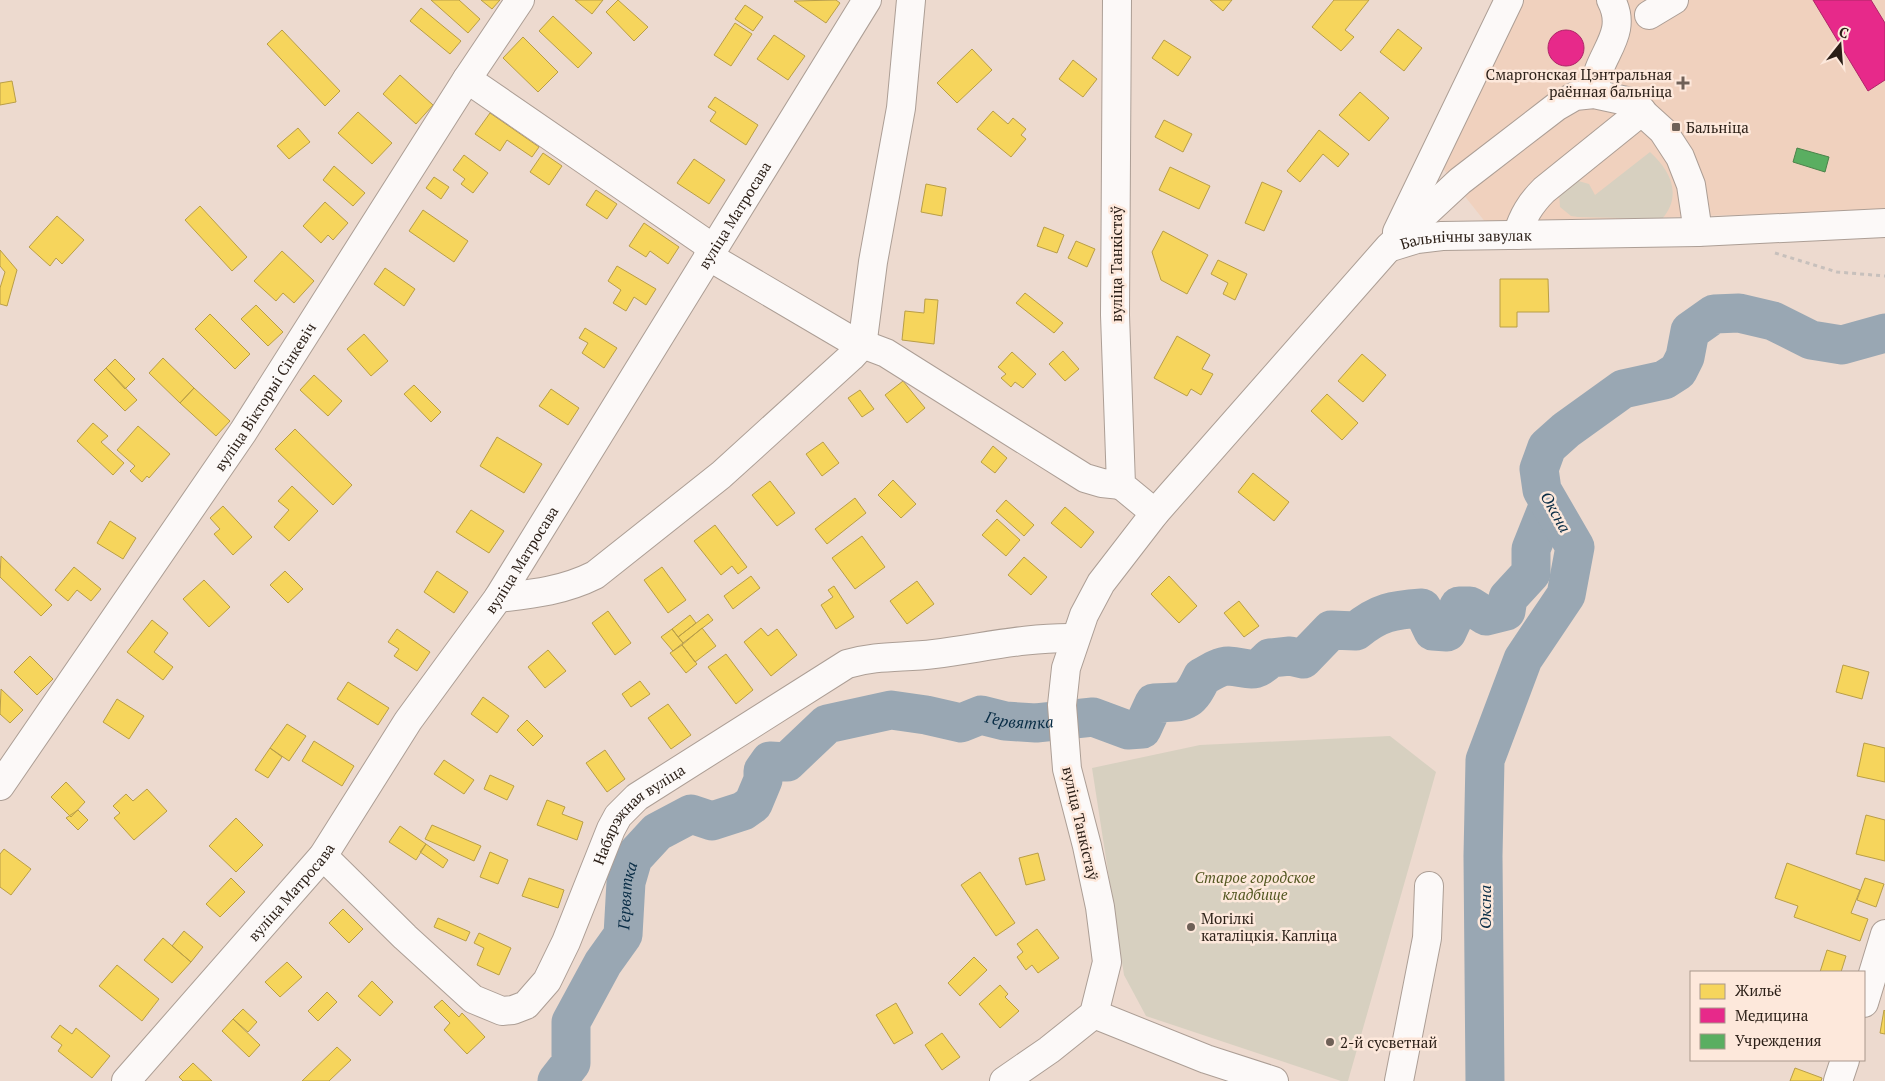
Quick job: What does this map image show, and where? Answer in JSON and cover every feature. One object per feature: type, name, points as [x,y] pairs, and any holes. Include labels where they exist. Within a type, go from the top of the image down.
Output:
[{"type":"street","name":"вуліца Вікторыі Сінкевіч","points":[[0,786],[242,432],[467,78],[520,0]]},
{"type":"street","name":"вуліца Матросава","points":[[126,1081],[323,856],[408,720],[498,598],[867,0]]},
{"type":"street","points":[[498,598],[538,594],[572,587],[595,576],[721,475],[862,345],[873,262],[901,108],[911,0]]},
{"type":"street","name":"вуліца Танкістаў","points":[[1117,0],[1115,315],[1121,485]]},
{"type":"street","name":"Бальнічны завулак","points":[[1389,247],[1509,0]]},
{"type":"street","points":[[1594,94],[1598,71],[1615,40],[1616,24],[1610,0]]},
{"type":"street","points":[[1649,15],[1674,0]]},
{"type":"street","points":[[467,78],[710,252],[862,345],[886,352],[1085,478],[1102,483],[1121,485],[1155,513]]},
{"type":"street","points":[[1389,247],[1460,181],[1556,107],[1575,96],[1594,94],[1631,102],[1663,131],[1680,158],[1691,185],[1698,232]]},
{"type":"street","points":[[1517,235],[1522,218],[1531,203],[1544,190],[1642,111]]},
{"type":"street","name":"Бальнічны завулак","points":[[1389,247],[1417,239],[1442,236],[1698,232],[1885,224]]},
{"type":"street","name":"вуліца Танкістаў","points":[[1094,1014],[1107,962],[1100,907],[1087,846],[1067,769],[1062,706],[1066,668],[1075,638],[1084,615],[1101,583],[1155,513],[1389,247]]},
{"type":"street","name":"Набярэжная вуліца","points":[[323,856],[405,938],[474,999],[502,1011],[518,1009],[534,998],[547,981],[566,942],[611,829],[618,816],[637,797],[847,664],[868,658],[933,654],[1019,640],[1075,638]]},
{"type":"street","points":[[1399,1081],[1427,938],[1429,886]]},
{"type":"street","points":[[1865,1000],[1885,934]]},
{"type":"street","points":[[1004,1081],[1049,1050],[1094,1014],[1202,1070],[1274,1081]]},
{"type":"street","points":[[1838,1081],[1845,1061]]},
{"type":"path","points":[[1772,252],[1837,272],[1885,276]]},
{"type":"shaded area","name":"Смаргонская Цэнтральная раённая бальніца","points":[[1520,0],[1885,0],[1885,210],[1486,223],[1441,166]]},
{"type":"green space","points":[[1650,152],[1668,175],[1673,192],[1672,201],[1662,219],[1578,217],[1571,216],[1560,207],[1559,193],[1575,180],[1589,184],[1595,195]]},
{"type":"green space","name":"Старое городское кладбище","points":[[1390,736],[1436,772],[1348,1081],[1341,1081],[1146,1016],[1124,975],[1092,768],[1200,745]]},
{"type":"building: Жильё","points":[[431,0],[459,0],[480,19],[468,33]]},
{"type":"building: Жильё","points":[[481,0],[500,0],[492,9]]},
{"type":"building: Жильё","points":[[575,0],[603,0],[592,14]]},
{"type":"building: Жильё","points":[[618,0],[648,27],[634,41],[606,12]]},
{"type":"building: Жильё","points":[[836,0],[840,3],[826,23],[794,1]]},
{"type":"building: Жильё","points":[[1210,0],[1232,0],[1223,11]]},
{"type":"building: Жильё","points":[[1334,0],[1369,0],[1345,30],[1354,37],[1341,51],[1312,27]]},
{"type":"building: Жильё","points":[[745,5],[763,17],[753,31],[735,19]]},
{"type":"building: Жильё","points":[[421,8],[461,41],[450,54],[410,21]]},
{"type":"building: Жильё","points":[[553,16],[592,53],[578,68],[539,31]]},
{"type":"building: Жильё","points":[[735,23],[752,34],[731,66],[714,55]]},
{"type":"building: Жильё","points":[[1398,29],[1422,48],[1404,71],[1380,52]]},
{"type":"building: Жильё","points":[[282,30],[340,91],[325,106],[267,44]]},
{"type":"building: Жильё","points":[[774,35],[805,56],[788,80],[757,59]]},
{"type":"building: Жильё","points":[[523,37],[558,72],[538,92],[503,58]]},
{"type":"building: Жильё","points":[[1164,40],[1191,57],[1178,76],[1152,58]]},
{"type":"building: Жильё","points":[[972,49],[992,70],[957,103],[937,83]]},
{"type":"building: Жильё","points":[[1073,60],[1097,79],[1083,97],[1059,79]]},
{"type":"building: Жильё","points":[[400,75],[433,105],[416,124],[383,94]]},
{"type":"building: Жильё","points":[[12,81],[16,102],[0,105],[0,83]]},
{"type":"building: Жильё","points":[[1360,92],[1389,118],[1369,141],[1339,115]]},
{"type":"building: Жильё","points":[[715,97],[758,125],[746,145],[710,121],[716,112],[708,107]]},
{"type":"building: Жильё","points":[[993,111],[1008,124],[1013,118],[1026,129],[1021,135],[1026,139],[1011,157],[977,129]]},
{"type":"building: Жильё","points":[[358,112],[392,143],[372,164],[338,133]]},
{"type":"building: Жильё","points":[[490,113],[539,147],[532,157],[507,140],[500,151],[475,134]]},
{"type":"building: Жильё","points":[[1164,120],[1192,134],[1183,152],[1155,137]]},
{"type":"building: Жильё","points":[[298,128],[310,142],[289,159],[277,146]]},
{"type":"building: Жильё","points":[[1319,130],[1349,154],[1338,167],[1323,154],[1300,182],[1287,171]]},
{"type":"building: Жильё","points":[[543,153],[562,166],[549,185],[530,172]]},
{"type":"building: Жильё","points":[[464,155],[488,173],[473,193],[461,184],[465,179],[453,170]]},
{"type":"building: Жильё","points":[[694,159],[725,180],[709,204],[677,183]]},
{"type":"building: Жильё","points":[[334,166],[365,193],[353,206],[323,180]]},
{"type":"building: Жильё","points":[[1170,167],[1210,186],[1199,209],[1159,190]]},
{"type":"building: Жильё","points":[[434,177],[449,187],[441,199],[426,188]]},
{"type":"building: Жильё","points":[[1262,182],[1282,191],[1264,231],[1245,223]]},
{"type":"building: Жильё","points":[[926,184],[946,188],[942,216],[921,212]]},
{"type":"building: Жильё","points":[[596,190],[617,204],[607,219],[586,205]]},
{"type":"building: Жильё","points":[[325,202],[348,223],[333,240],[328,235],[321,243],[303,226]]},
{"type":"building: Жильё","points":[[200,206],[247,257],[232,271],[185,220]]},
{"type":"building: Жильё","points":[[423,210],[468,241],[454,262],[409,231]]},
{"type":"building: Жильё","points":[[57,216],[84,240],[62,264],[56,258],[50,266],[29,247]]},
{"type":"building: Жильё","points":[[644,223],[679,247],[668,264],[650,251],[646,257],[629,246]]},
{"type":"building: Жильё","points":[[1044,227],[1064,235],[1057,253],[1037,246]]},
{"type":"building: Жильё","points":[[1163,231],[1208,255],[1187,294],[1161,280],[1152,252]]},
{"type":"building: Жильё","points":[[1076,241],[1095,249],[1087,267],[1068,258]]},
{"type":"building: Жильё","points":[[0,250],[17,270],[7,306],[0,304],[0,288],[5,272],[0,266]]},
{"type":"building: Жильё","points":[[282,251],[314,281],[294,303],[283,293],[276,301],[254,281]]},
{"type":"building: Жильё","points":[[1218,260],[1247,274],[1235,300],[1223,294],[1228,283],[1211,274]]},
{"type":"building: Жильё","points":[[617,266],[656,289],[646,305],[634,297],[626,311],[613,303],[621,290],[608,281]]},
{"type":"building: Жильё","points":[[385,268],[415,289],[404,306],[374,284]]},
{"type":"building: Жильё","points":[[1500,279],[1548,279],[1549,312],[1517,312],[1517,327],[1500,327]]},
{"type":"building: Жильё","points":[[1025,293],[1063,323],[1054,333],[1016,303]]},
{"type":"building: Жильё","points":[[925,299],[938,300],[934,344],[902,340],[905,311],[924,313]]},
{"type":"building: Жильё","points":[[256,305],[283,332],[268,346],[241,319]]},
{"type":"building: Жильё","points":[[210,314],[250,354],[235,369],[195,329]]},
{"type":"building: Жильё","points":[[585,328],[617,348],[604,368],[582,353],[588,343],[579,338]]},
{"type":"building: Жильё","points":[[364,334],[388,361],[371,376],[347,349]]},
{"type":"building: Жильё","points":[[1177,336],[1210,355],[1202,369],[1213,374],[1201,395],[1191,389],[1187,396],[1154,378]]},
{"type":"building: Жильё","points":[[1063,351],[1079,369],[1065,381],[1049,364]]},
{"type":"building: Жильё","points":[[1012,352],[1036,374],[1023,388],[1015,382],[1011,387],[1001,378],[1006,374],[998,367]]},
{"type":"building: Жильё","points":[[1362,354],[1386,375],[1363,402],[1338,381]]},
{"type":"building: Жильё","points":[[163,358],[194,388],[180,403],[149,373]]},
{"type":"building: Жильё","points":[[115,359],[135,379],[125,389],[106,368]]},
{"type":"building: Жильё","points":[[106,368],[137,400],[125,411],[94,380]]},
{"type":"building: Жильё","points":[[314,375],[342,401],[328,416],[300,390]]},
{"type":"building: Жильё","points":[[903,381],[925,408],[907,423],[885,395]]},
{"type":"building: Жильё","points":[[414,385],[441,412],[431,422],[404,394]]},
{"type":"building: Жильё","points":[[194,388],[230,421],[216,436],[180,403]]},
{"type":"building: Жильё","points":[[551,389],[579,408],[568,425],[539,406]]},
{"type":"building: Жильё","points":[[860,390],[874,409],[862,417],[848,398]]},
{"type":"building: Жильё","points":[[1327,394],[1358,423],[1342,440],[1311,411]]},
{"type":"building: Жильё","points":[[93,423],[108,436],[101,442],[124,463],[113,475],[77,441]]},
{"type":"building: Жильё","points":[[138,426],[170,454],[149,478],[147,476],[142,482],[130,471],[135,466],[117,450]]},
{"type":"building: Жильё","points":[[295,429],[352,485],[333,505],[275,449]]},
{"type":"building: Жильё","points":[[497,437],[542,464],[524,493],[480,466]]},
{"type":"building: Жильё","points":[[823,442],[839,463],[822,476],[806,454]]},
{"type":"building: Жильё","points":[[993,446],[1007,458],[995,473],[981,462]]},
{"type":"building: Жильё","points":[[1253,473],[1289,502],[1274,521],[1238,492]]},
{"type":"building: Жильё","points":[[893,480],[916,504],[901,518],[878,495]]},
{"type":"building: Жильё","points":[[770,481],[795,513],[777,526],[752,495]]},
{"type":"building: Жильё","points":[[292,486],[318,511],[289,541],[274,527],[289,510],[278,501]]},
{"type":"building: Жильё","points":[[855,498],[866,513],[827,544],[815,529]]},
{"type":"building: Жильё","points":[[1006,500],[1034,525],[1024,536],[996,511]]},
{"type":"building: Жильё","points":[[223,506],[252,537],[233,555],[214,534],[220,529],[210,518]]},
{"type":"building: Жильё","points":[[1065,507],[1094,532],[1081,548],[1051,523]]},
{"type":"building: Жильё","points":[[471,510],[504,531],[489,553],[456,532]]},
{"type":"building: Жильё","points":[[997,519],[1020,540],[1006,556],[982,535]]},
{"type":"building: Жильё","points":[[110,521],[136,538],[123,559],[97,543]]},
{"type":"building: Жильё","points":[[715,525],[747,567],[738,574],[732,566],[721,575],[694,541]]},
{"type":"building: Жильё","points":[[862,536],[885,567],[855,589],[832,558]]},
{"type":"building: Жильё","points":[[1,556],[52,605],[41,616],[0,577]]},
{"type":"building: Жильё","points":[[1024,557],[1047,577],[1031,595],[1008,575]]},
{"type":"building: Жильё","points":[[74,567],[101,589],[91,601],[77,590],[68,601],[55,590]]},
{"type":"building: Жильё","points":[[662,567],[686,600],[668,613],[644,580]]},
{"type":"building: Жильё","points":[[285,571],[303,589],[288,603],[270,585]]},
{"type":"building: Жильё","points":[[437,571],[468,592],[454,613],[424,592]]},
{"type":"building: Жильё","points":[[751,576],[760,588],[733,609],[724,596]]},
{"type":"building: Жильё","points":[[1169,576],[1197,606],[1179,623],[1151,594]]},
{"type":"building: Жильё","points":[[204,580],[230,607],[209,627],[183,599]]},
{"type":"building: Жильё","points":[[917,581],[934,604],[907,624],[890,601]]},
{"type":"building: Жильё","points":[[834,586],[854,617],[836,629],[821,605],[833,597],[828,590]]},
{"type":"building: Жильё","points":[[1239,601],[1259,626],[1244,637],[1224,613]]},
{"type":"building: Жильё","points":[[608,611],[631,643],[615,655],[592,623]]},
{"type":"building: Жильё","points":[[708,614],[713,620],[683,643],[678,637]]},
{"type":"building: Жильё","points":[[690,615],[696,623],[678,637],[672,629]]},
{"type":"building: Жильё","points":[[152,620],[168,633],[154,652],[173,667],[163,680],[127,652]]},
{"type":"building: Жильё","points":[[702,628],[716,646],[695,662],[682,645]]},
{"type":"building: Жильё","points":[[761,628],[768,636],[777,629],[797,655],[771,676],[744,642]]},
{"type":"building: Жильё","points":[[397,629],[430,652],[417,671],[394,656],[399,649],[388,642]]},
{"type":"building: Жильё","points":[[672,629],[683,643],[673,651],[661,637]]},
{"type":"building: Жильё","points":[[682,645],[697,664],[686,673],[670,653]]},
{"type":"building: Жильё","points":[[548,650],[566,671],[545,688],[528,667]]},
{"type":"building: Жильё","points":[[726,654],[753,690],[736,704],[708,667]]},
{"type":"building: Жильё","points":[[30,656],[53,679],[37,695],[14,672]]},
{"type":"building: Жильё","points":[[1843,665],[1869,672],[1862,699],[1836,692]]},
{"type":"building: Жильё","points":[[640,681],[650,694],[631,707],[622,694]]},
{"type":"building: Жильё","points":[[348,682],[389,708],[378,725],[337,699]]},
{"type":"building: Жильё","points":[[1,689],[23,710],[10,723],[0,714]]},
{"type":"building: Жильё","points":[[483,697],[509,716],[497,733],[471,714]]},
{"type":"building: Жильё","points":[[117,699],[144,716],[129,739],[103,722]]},
{"type":"building: Жильё","points":[[668,704],[691,735],[671,749],[648,718]]},
{"type":"building: Жильё","points":[[527,720],[543,736],[533,746],[517,730]]},
{"type":"building: Жильё","points":[[287,724],[306,736],[289,761],[270,748]]},
{"type":"building: Жильё","points":[[314,741],[354,766],[342,786],[302,761]]},
{"type":"building: Жильё","points":[[1864,743],[1885,748],[1885,782],[1857,776]]},
{"type":"building: Жильё","points":[[270,748],[282,757],[268,778],[255,770]]},
{"type":"building: Жильё","points":[[605,750],[625,779],[607,792],[586,763]]},
{"type":"building: Жильё","points":[[444,760],[474,780],[464,794],[434,774]]},
{"type":"building: Жильё","points":[[490,775],[514,786],[507,800],[484,789]]},
{"type":"building: Жильё","points":[[66,782],[85,802],[71,817],[51,797]]},
{"type":"building: Жильё","points":[[147,789],[167,811],[134,840],[114,818],[120,813],[113,806],[126,794],[133,801]]},
{"type":"building: Жильё","points":[[547,800],[565,807],[562,814],[583,822],[577,840],[537,825]]},
{"type":"building: Жильё","points":[[78,810],[88,820],[78,830],[66,818]]},
{"type":"building: Жильё","points":[[1866,815],[1885,820],[1885,861],[1856,854]]},
{"type":"building: Жильё","points":[[236,818],[263,845],[236,872],[209,846]]},
{"type":"building: Жильё","points":[[432,825],[481,846],[474,861],[425,839]]},
{"type":"building: Жильё","points":[[400,826],[426,844],[416,860],[389,842]]},
{"type":"building: Жильё","points":[[426,844],[448,860],[443,868],[420,852]]},
{"type":"building: Жильё","points":[[4,849],[31,869],[11,895],[0,887],[0,854]]},
{"type":"building: Жильё","points":[[490,852],[508,860],[498,884],[480,877]]},
{"type":"building: Жильё","points":[[1038,853],[1045,880],[1026,885],[1019,858]]},
{"type":"building: Жильё","points":[[1787,863],[1860,890],[1851,913],[1868,919],[1860,941],[1794,917],[1798,906],[1775,898]]},
{"type":"building: Жильё","points":[[980,872],[1015,923],[996,936],[961,885]]},
{"type":"building: Жильё","points":[[231,878],[245,892],[220,917],[206,904]]},
{"type":"building: Жильё","points":[[529,878],[564,890],[558,908],[522,896]]},
{"type":"building: Жильё","points":[[1865,878],[1884,884],[1876,907],[1857,900]]},
{"type":"building: Жильё","points":[[343,909],[363,929],[349,943],[329,923]]},
{"type":"building: Жильё","points":[[438,918],[470,932],[466,941],[434,927]]},
{"type":"building: Жильё","points":[[1037,929],[1059,958],[1038,973],[1032,965],[1026,970],[1017,957],[1023,952],[1017,944]]},
{"type":"building: Жильё","points":[[184,931],[203,947],[191,962],[172,946]]},
{"type":"building: Жильё","points":[[479,933],[511,948],[499,975],[477,965],[484,948],[474,943]]},
{"type":"building: Жильё","points":[[163,938],[191,962],[172,983],[144,960]]},
{"type":"building: Жильё","points":[[1827,950],[1846,956],[1841,971],[1820,971]]},
{"type":"building: Жильё","points":[[974,957],[987,970],[960,996],[948,983]]},
{"type":"building: Жильё","points":[[287,962],[302,977],[280,997],[265,982]]},
{"type":"building: Жильё","points":[[117,965],[159,999],[142,1021],[99,986]]},
{"type":"building: Жильё","points":[[372,981],[393,1002],[380,1016],[358,996]]},
{"type":"building: Жильё","points":[[1000,985],[1008,994],[1005,997],[1019,1011],[1000,1028],[979,1004]]},
{"type":"building: Жильё","points":[[327,992],[337,1002],[318,1021],[308,1011]]},
{"type":"building: Жильё","points":[[442,1000],[459,1017],[462,1013],[485,1037],[467,1054],[444,1030],[450,1023],[434,1007]]},
{"type":"building: Жильё","points":[[896,1003],[913,1033],[894,1044],[876,1015]]},
{"type":"building: Жильё","points":[[243,1009],[257,1022],[248,1032],[233,1019]]},
{"type":"building: Жильё","points":[[1885,1011],[1885,1034],[1880,1033]]},
{"type":"building: Жильё","points":[[233,1019],[260,1045],[249,1057],[222,1031]]},
{"type":"building: Жильё","points":[[60,1025],[72,1034],[76,1028],[110,1056],[92,1078],[58,1051],[62,1045],[51,1037]]},
{"type":"building: Жильё","points":[[942,1033],[960,1057],[942,1070],[925,1045]]},
{"type":"building: Жильё","points":[[337,1047],[351,1060],[329,1081],[302,1081]]},
{"type":"building: Жильё","points":[[193,1063],[212,1081],[183,1081],[179,1077]]},
{"type":"building: Жильё","points":[[1795,1068],[1822,1078],[1821,1081],[1790,1081]]},
{"type":"building: Медицина","points":[[1813,0],[1871,0],[1885,23],[1885,80],[1868,91]]},
{"type":"building: Медицина","points":[[1566,30],[1573,31],[1579,35],[1583,41],[1583,55],[1579,61],[1573,65],[1566,66],[1559,65],[1553,61],[1549,55],[1548,48],[1549,41],[1553,35],[1559,31]]},
{"type":"building: Учреждения","points":[[1797,148],[1829,157],[1825,172],[1793,162]]},
{"type":"waterway","name":"Оксна","points":[[1485,1081],[1483,856],[1485,760],[1523,659],[1566,595],[1575,547],[1542,490],[1539,469],[1547,447],[1566,430],[1623,389],[1664,380],[1678,371],[1685,357],[1690,331],[1714,314],[1739,313],[1773,321],[1811,340],[1842,345],[1885,333]]},
{"type":"waterway","name":"Гервятка","points":[[557,1081],[571,1063],[571,1022],[603,963],[623,935],[626,882],[633,858],[657,832],[691,814],[712,821],[743,811],[753,804],[763,780],[763,771],[770,761],[787,762],[827,724],[891,710],[961,723],[981,715],[1005,721],[1036,723],[1093,717],[1128,730],[1142,729],[1154,703],[1184,700],[1193,693],[1202,677],[1211,672],[1228,666],[1255,669],[1270,658],[1290,656],[1303,659],[1331,630],[1356,631],[1387,613],[1422,608],[1433,631],[1447,632],[1459,606],[1470,606],[1486,616],[1506,611],[1508,598],[1531,573],[1531,549],[1549,504]]},
{"type":"place","name":"Смаргонская Цэнтральная раённая бальніца","points":[[1683,83]]},
{"type":"place","name":"Бальніца","points":[[1676,127]]},
{"type":"place","name":"Могілкі каталіцкія. Капліца","points":[[1191,927]]},
{"type":"place","name":"2-й сусветнай","points":[[1330,1042]]}]
